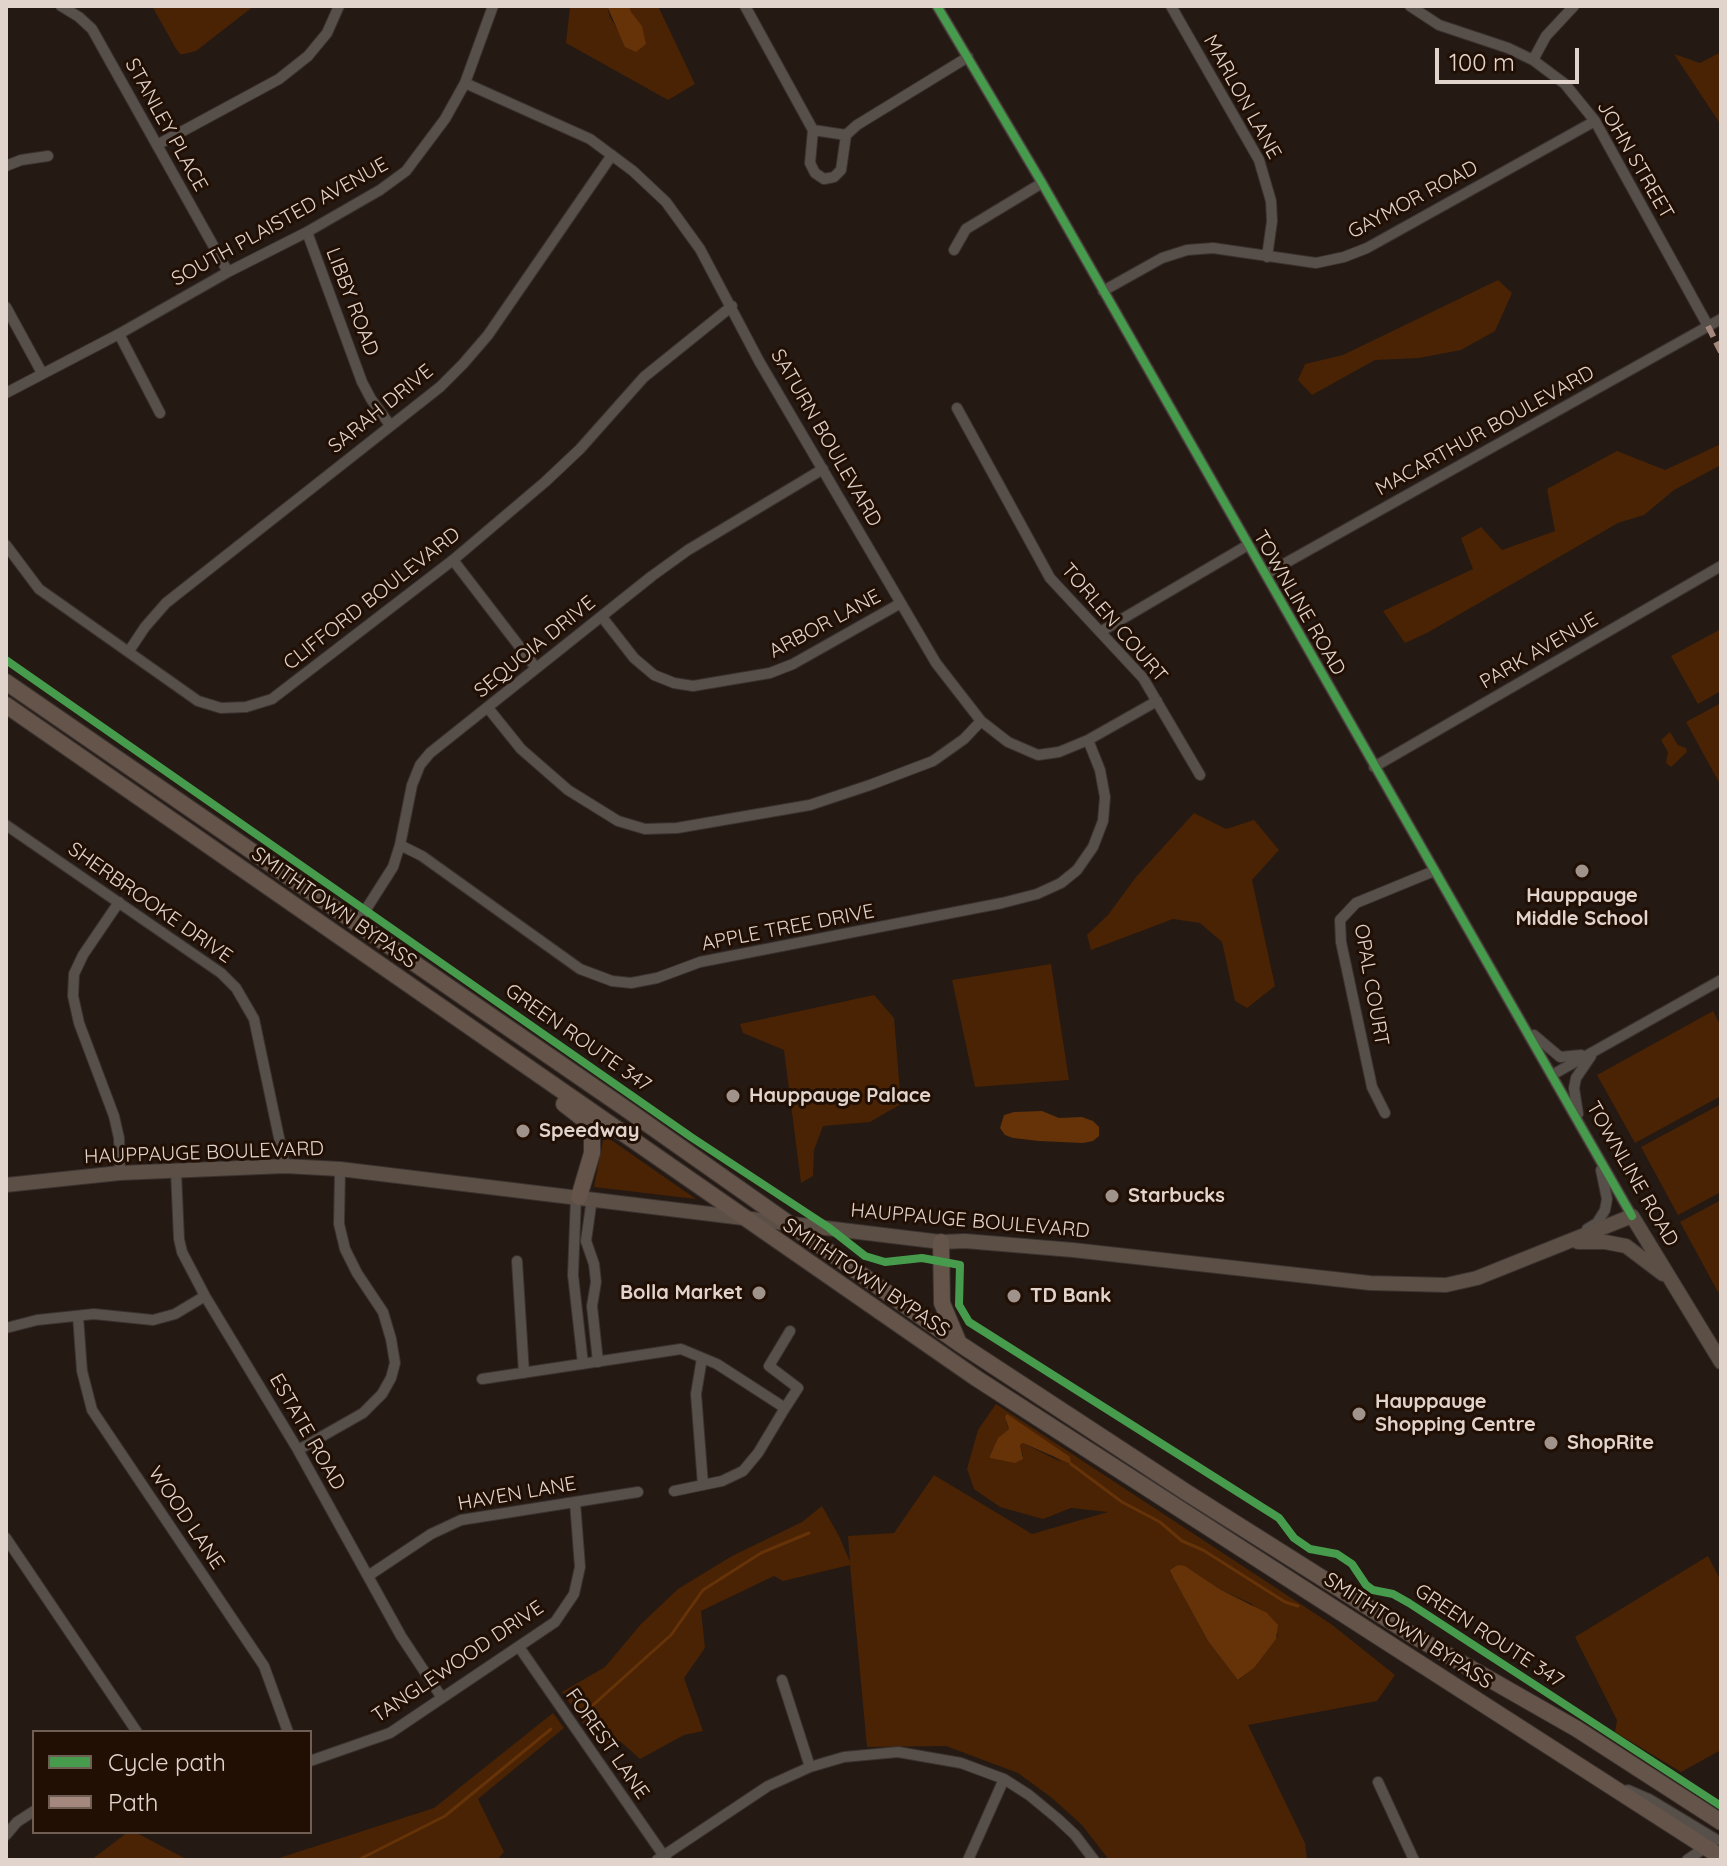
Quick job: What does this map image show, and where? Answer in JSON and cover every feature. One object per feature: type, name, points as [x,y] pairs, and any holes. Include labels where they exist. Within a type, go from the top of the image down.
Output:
[{"type":"highway","name":"SMITHTOWN BYPASS","points":[[6,682],[960,1344],[1401,1627],[1577,1729],[1721,1822]]},
{"type":"highway","name":"SMITHTOWN BYPASS","points":[[6,705],[987,1386],[1607,1782],[1716,1845]]},
{"type":"highway","points":[[521,1062],[525,1073],[587,1122],[592,1134],[592,1147],[582,1197]]},
{"type":"highway","points":[[941,1242],[942,1303],[960,1344]]},
{"type":"main road","name":"HAUPPAUGE BOULEVARD","points":[[6,1185],[120,1173],[285,1166],[340,1169],[941,1242],[965,1241],[1073,1250],[1370,1283],[1446,1285],[1477,1278],[1632,1216]]},
{"type":"main road","name":"TOWNLINE ROAD","points":[[1632,1216],[1721,1362]]},
{"type":"main road","points":[[1561,1244],[1594,1241],[1626,1246],[1672,1282]]},
{"type":"street","name":"STANLEY PLACE","points":[[61,6],[92,29],[228,272]]},
{"type":"street","points":[[157,145],[279,79],[308,56],[327,33],[339,6]]},
{"type":"street","name":"SOUTH PLAISTED AVENUE","points":[[6,393],[307,232],[380,190],[406,171],[445,119],[465,83],[493,6]]},
{"type":"street","points":[[745,6],[813,130],[810,163],[815,173],[824,179],[834,177],[841,170],[846,135],[857,125],[968,57]]},
{"type":"street","name":"TOWNLINE ROAD","points":[[937,6],[1042,183],[1632,1216]]},
{"type":"street","name":"MARLON LANE","points":[[1171,6],[1259,160],[1271,201],[1272,221],[1267,257]]},
{"type":"street","name":"JOHN STREET","points":[[1410,6],[1439,25],[1508,48],[1533,60],[1565,84],[1595,121],[1708,326]]},
{"type":"street","points":[[1533,60],[1546,36],[1574,6]]},
{"type":"street","name":"SATURN BOULEVARD","points":[[465,83],[590,139],[666,202],[700,249],[759,361],[936,663],[981,721],[1008,742],[1038,755],[1059,752],[1088,740],[1157,701]]},
{"type":"street","name":"GAYMOR ROAD","points":[[1103,291],[1162,258],[1187,250],[1213,248],[1316,263],[1367,248],[1595,121]]},
{"type":"street","points":[[813,130],[846,135]]},
{"type":"street","name":"SARAH DRIVE","points":[[129,651],[166,603],[440,387],[488,335],[612,155]]},
{"type":"street","points":[[6,166],[48,156]]},
{"type":"street","points":[[954,250],[966,229],[1042,183]]},
{"type":"street","name":"LIBBY ROAD","points":[[307,232],[362,382],[390,425]]},
{"type":"street","name":"CLIFFORD BOULEVARD","points":[[6,545],[39,589],[198,701],[221,708],[246,707],[272,699],[453,560],[545,482],[580,449],[644,377],[732,306]]},
{"type":"street","points":[[6,307],[42,373]]},
{"type":"street","name":"MACARTHUR BOULEVARD","points":[[1266,574],[1721,319]]},
{"type":"street","points":[[119,334],[160,413]]},
{"type":"street","name":"TORLEN COURT","points":[[957,408],[1050,578],[1143,678],[1200,775]]},
{"type":"street","name":"SEQUOIA DRIVE","points":[[356,925],[393,867],[412,785],[420,765],[440,745],[688,550],[823,469]]},
{"type":"street","points":[[1100,632],[1248,545]]},
{"type":"street","points":[[453,560],[536,668]]},
{"type":"street","name":"PARK AVENUE","points":[[1374,767],[1721,566]]},
{"type":"street","name":"ARBOR LANE","points":[[602,617],[634,658],[654,675],[693,686],[781,669],[901,603]]},
{"type":"street","points":[[488,708],[521,749],[568,790],[618,821],[645,829],[677,828],[810,805],[933,761],[964,739],[981,721]]},
{"type":"street","name":"APPLE TREE DRIVE","points":[[400,845],[422,856],[580,969],[612,981],[631,983],[657,978],[700,962],[1002,903],[1037,894],[1061,883],[1077,870],[1093,847],[1103,821],[1105,797],[1100,770],[1088,740]]},
{"type":"street","name":"SHERBROOKE DRIVE","points":[[6,825],[221,973],[236,988],[254,1019],[285,1166]]},
{"type":"street","name":"OPAL COURT","points":[[1385,1113],[1372,1087],[1341,942],[1340,920],[1356,903],[1434,871]]},
{"type":"street","points":[[119,902],[83,955],[74,974],[73,996],[79,1023],[114,1116],[119,1138],[120,1173]]},
{"type":"street","points":[[1552,1075],[1721,980]]},
{"type":"street","points":[[1523,1025],[1560,1057],[1572,1057],[1602,1047]]},
{"type":"street","points":[[1581,1128],[1574,1088],[1576,1078],[1588,1059],[1602,1047]]},
{"type":"street","points":[[1561,1244],[1597,1223],[1605,1210],[1607,1199],[1597,1157]]},
{"type":"street","points":[[298,1450],[363,1413],[382,1394],[395,1363],[383,1312],[345,1249],[339,1224],[340,1169]]},
{"type":"street","name":"ESTATE ROAD","points":[[176,1172],[182,1252],[298,1450],[401,1636],[442,1698]]},
{"type":"street","points":[[582,1197],[573,1243],[574,1290],[583,1364]]},
{"type":"street","points":[[582,1197],[586,1241],[594,1264],[592,1306],[598,1362]]},
{"type":"street","points":[[517,1261],[524,1373]]},
{"type":"street","points":[[574,1290],[594,1290]]},
{"type":"street","points":[[6,1328],[37,1320],[78,1316],[117,1315],[153,1320],[175,1314],[205,1296]]},
{"type":"street","name":"WOOD LANE","points":[[78,1316],[82,1371],[92,1410],[264,1666],[287,1730]]},
{"type":"street","points":[[674,1491],[722,1481],[743,1471],[758,1453],[798,1388],[769,1366],[790,1331]]},
{"type":"street","points":[[482,1379],[681,1349],[717,1364],[785,1408]]},
{"type":"street","points":[[702,1358],[696,1394],[703,1485]]},
{"type":"street","name":"HAVEN LANE","points":[[368,1576],[431,1534],[461,1520],[638,1492]]},
{"type":"street","name":"TANGLEWOOD DRIVE","points":[[312,1760],[390,1733],[555,1622],[574,1594],[580,1567],[575,1502]]},
{"type":"street","points":[[6,1538],[136,1730]]},
{"type":"street","name":"FOREST LANE","points":[[519,1647],[663,1859]]},
{"type":"street","points":[[782,1680],[810,1767]]},
{"type":"street","points":[[663,1859],[768,1786],[810,1767],[844,1757],[898,1752],[961,1763],[1004,1779],[1061,1822],[1094,1860]]},
{"type":"street","points":[[968,1860],[1004,1779]]},
{"type":"street","points":[[1378,1782],[1414,1860]]},
{"type":"street","points":[[6,1835],[17,1822],[32,1812]]},
{"type":"street","points":[[1687,1860],[1716,1845]]},
{"type":"shaded area","points":[[152,6],[254,6],[196,51],[180,54]]},
{"type":"shaded area","points":[[570,6],[607,6],[621,35],[642,26],[630,12],[629,6],[658,6],[695,84],[668,100],[566,43]]},
{"type":"shaded area","points":[[607,6],[629,6],[642,26],[646,44],[636,52],[625,47]]},
{"type":"shaded area","points":[[1721,52],[1721,125],[1674,54],[1700,63]]},
{"type":"shaded area","points":[[1498,280],[1512,293],[1495,331],[1461,350],[1419,358],[1375,360],[1312,395],[1298,380],[1305,364],[1343,355]]},
{"type":"shaded area","points":[[1721,444],[1721,465],[1674,490],[1644,515],[1618,523],[1427,633],[1405,643],[1383,611],[1473,569],[1461,538],[1481,527],[1502,550],[1555,531],[1547,489],[1617,451],[1665,470]]},
{"type":"shaded area","points":[[1721,629],[1721,691],[1698,704],[1671,656]]},
{"type":"shaded area","points":[[1721,703],[1721,786],[1686,722]]},
{"type":"shaded area","points":[[1670,732],[1687,752],[1671,767],[1666,763],[1668,752],[1661,740]]},
{"type":"shaded area","points":[[1194,813],[1226,829],[1254,820],[1279,850],[1252,880],[1275,986],[1247,1008],[1235,1001],[1222,942],[1200,923],[1173,919],[1091,950],[1087,935],[1108,915],[1136,877]]},
{"type":"shaded area","points":[[1051,964],[1069,1080],[975,1087],[952,980]]},
{"type":"shaded area","points":[[874,995],[894,1018],[901,1104],[870,1122],[823,1126],[814,1150],[813,1176],[801,1183],[784,1050],[743,1033],[740,1024]]},
{"type":"shaded area","points":[[1713,1011],[1721,1026],[1721,1096],[1635,1143],[1597,1075]]},
{"type":"shaded area","points":[[1721,1104],[1721,1192],[1678,1215],[1641,1147]]},
{"type":"shaded area","points":[[1042,1111],[1059,1118],[1082,1117],[1093,1121],[1099,1127],[1099,1136],[1083,1143],[1039,1141],[1013,1138],[1005,1135],[1000,1128],[1004,1115]]},
{"type":"shaded area","points":[[604,1135],[696,1199],[594,1187]]},
{"type":"shaded area","points":[[1721,1200],[1721,1290],[1718,1292],[1680,1222]]},
{"type":"shaded area","points":[[996,1404],[1331,1624],[1395,1675],[1377,1701],[1248,1725],[1305,1843],[1307,1860],[1109,1860],[1082,1825],[1018,1773],[946,1746],[867,1747],[850,1565],[783,1581],[774,1576],[701,1611],[705,1648],[684,1678],[703,1731],[684,1735],[640,1759],[620,1741],[599,1746],[562,1692],[605,1667],[641,1624],[678,1589],[732,1556],[802,1522],[822,1506],[850,1562],[848,1536],[894,1533],[934,1475],[1032,1534],[1108,1512],[1071,1508],[1043,1519],[1000,1507],[974,1489],[967,1469],[978,1430]],"holes":[[[1006,1422],[1063,1463],[1023,1443],[1020,1445],[1023,1456],[1005,1461],[989,1458],[998,1439],[1009,1429]],[[1185,1566],[1221,1590],[1252,1604],[1278,1635],[1254,1668],[1239,1680],[1208,1641],[1174,1579]]]},
{"type":"shaded area","points":[[1007,1414],[1070,1457],[1071,1464],[1023,1443],[1020,1445],[1023,1459],[1015,1463],[989,1458],[998,1438],[1009,1429]]},
{"type":"shaded area","points":[[1708,1556],[1721,1581],[1721,1750],[1681,1772],[1615,1732],[1617,1720],[1575,1637]]},
{"type":"shaded area","points":[[1178,1565],[1185,1566],[1221,1590],[1267,1613],[1278,1625],[1276,1639],[1254,1668],[1238,1680],[1208,1641],[1174,1579],[1170,1570]]},
{"type":"shaded area","points":[[553,1713],[564,1728],[478,1799],[504,1852],[497,1860],[273,1860],[434,1808]]},
{"type":"shaded area","points":[[125,1834],[139,1834],[188,1860],[91,1860]]},
{"type":"waterway","points":[[1071,1464],[1122,1502],[1160,1522],[1182,1541],[1203,1550],[1285,1602],[1298,1606]]},
{"type":"waterway","points":[[593,1705],[671,1635],[703,1590],[761,1553],[809,1533]]},
{"type":"waterway","points":[[358,1860],[445,1816],[551,1729]]},
{"type":"marked path","points":[[1708,326],[1721,352]]},
{"type":"cycle path","points":[[937,6],[1042,183],[1632,1216]]},
{"type":"cycle path","name":"GREEN ROUTE 347","points":[[6,660],[691,1137],[828,1227],[865,1256],[885,1262],[922,1258],[960,1265],[959,1305],[969,1322],[1279,1518],[1294,1538],[1310,1549],[1337,1554],[1352,1564],[1373,1590],[1393,1594],[1409,1603],[1721,1806]]},
{"type":"place","name":"Hauppauge Middle School","points":[[1582,871]]},
{"type":"place","name":"Hauppauge Palace","points":[[733,1096]]},
{"type":"place","name":"Speedway","points":[[523,1131]]},
{"type":"place","name":"Starbucks","points":[[1112,1196]]},
{"type":"place","name":"Bolla Market","points":[[759,1293]]},
{"type":"place","name":"TD Bank","points":[[1014,1296]]},
{"type":"place","name":"Hauppauge Shopping Centre","points":[[1359,1414]]},
{"type":"place","name":"ShopRite","points":[[1551,1443]]}]
